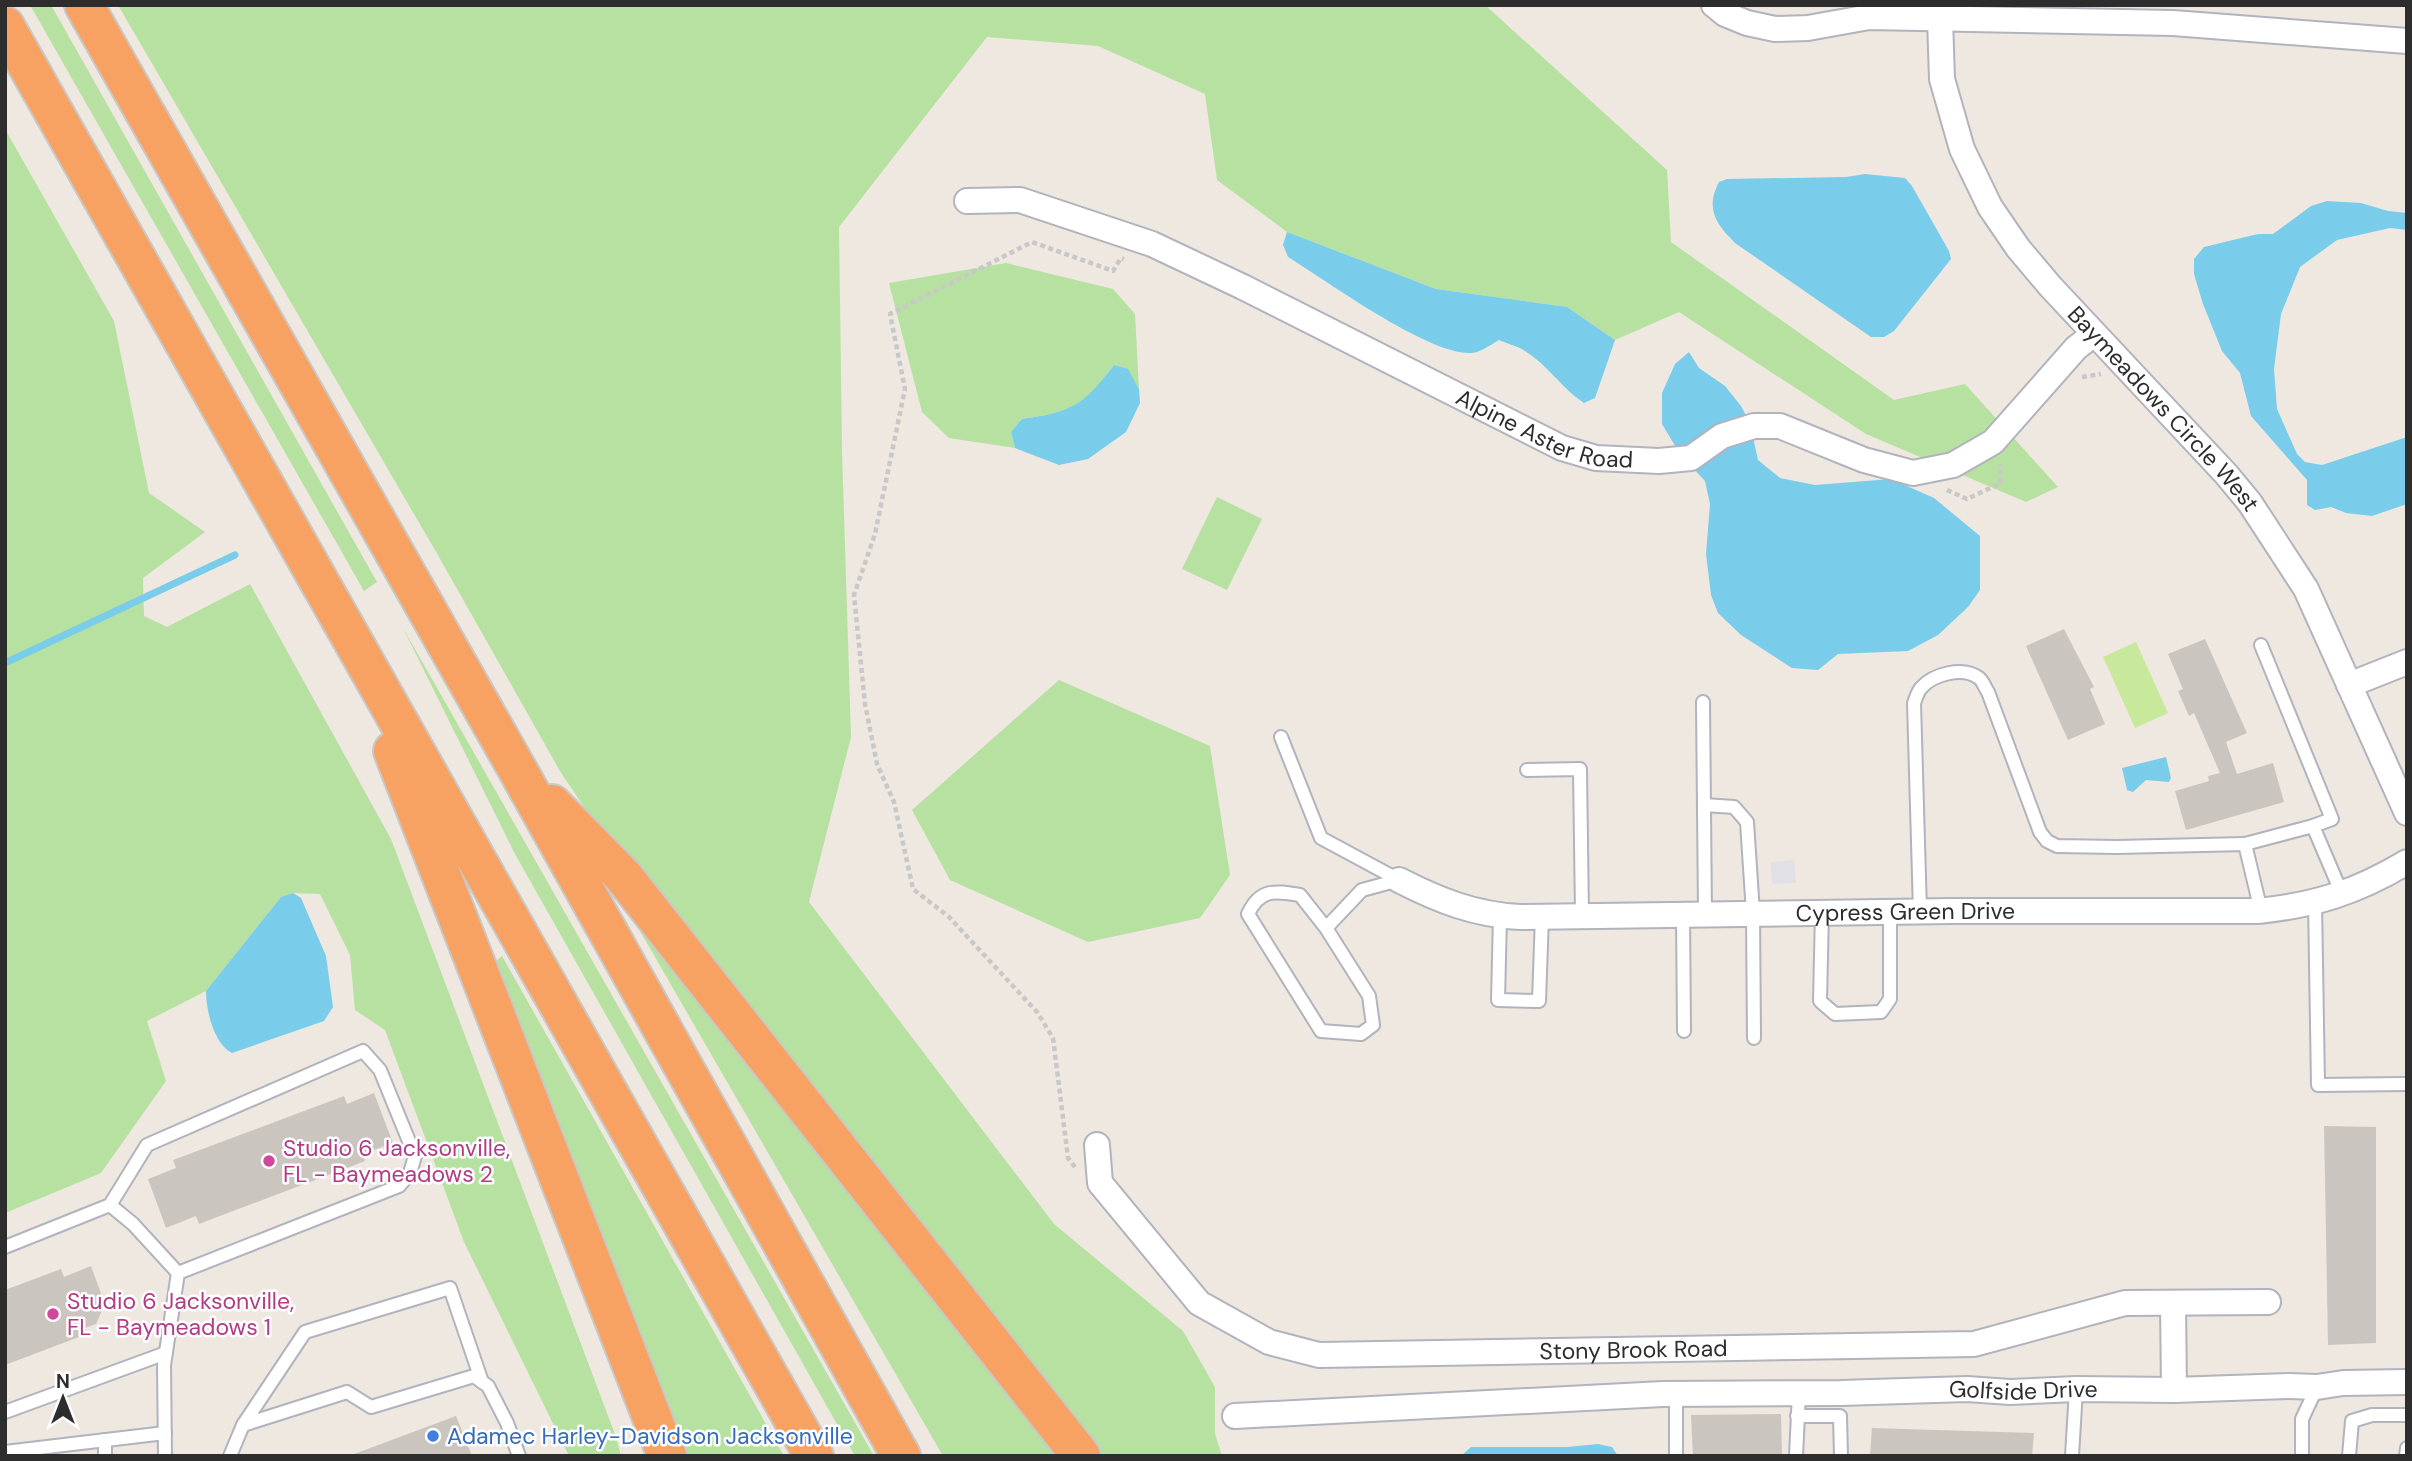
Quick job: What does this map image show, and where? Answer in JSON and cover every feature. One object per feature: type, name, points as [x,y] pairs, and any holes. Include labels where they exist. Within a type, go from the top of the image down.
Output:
[{"type":"highway","points":[[84,5],[516,767],[901,1456]]},
{"type":"highway","points":[[5,26],[814,1456]]},
{"type":"highway","points":[[346,628],[667,1456]]},
{"type":"highway","points":[[516,767],[624,877],[1081,1456]]},
{"type":"street","points":[[1714,5],[1725,14],[1747,23],[1775,29],[1808,28],[1869,17],[1941,12],[2173,23],[2407,41]]},
{"type":"street","name":"Baymeadows Circle West","points":[[1941,12],[1942,79],[1962,149],[1990,207],[2018,248],[2050,286],[2085,341],[2226,474],[2250,503],[2306,589],[2407,813]]},
{"type":"street","name":"Alpine Aster Road","points":[[967,201],[1020,200],[1152,244],[1562,448],[1596,458],[1660,461],[1691,458],[1722,436],[1754,426],[1780,426],[1864,460],[1913,473],[1953,466],[1993,442],[2085,341]]},
{"type":"street","points":[[2349,685],[2407,662]]},
{"type":"street","name":"Cypress Green Drive","points":[[1399,880],[1441,901],[1500,916],[1890,911],[2261,911],[2292,908],[2342,894],[2374,881],[2407,862]]},
{"type":"street","name":"Stony Brook Road","points":[[1097,1145],[1100,1183],[1199,1303],[1269,1342],[1319,1355],[1974,1344],[2124,1303],[2267,1302]]},
{"type":"street","points":[[2173,1303],[2174,1390]]},
{"type":"street","name":"Golfside Drive","points":[[1235,1416],[1641,1395],[1676,1394],[1798,1404],[1841,1404],[1966,1389],[2010,1392],[2289,1386],[2317,1388],[2343,1383],[2407,1382]]},
{"type":"lane","points":[[1920,911],[1914,703],[1921,688],[1939,675],[1970,674],[1980,679],[2019,771],[2040,832],[2047,841],[2057,846],[2117,848],[2245,844],[2332,819],[2261,645]]},
{"type":"lane","points":[[1684,1031],[1704,805],[1703,702]]},
{"type":"lane","points":[[1281,737],[1321,838],[1399,880]]},
{"type":"lane","points":[[1527,770],[1580,769],[1582,915]]},
{"type":"lane","points":[[1704,805],[1734,807],[1747,822],[1753,913],[1754,1038]]},
{"type":"lane","points":[[2313,826],[2342,894]]},
{"type":"lane","points":[[2245,844],[2261,911]]},
{"type":"lane","points":[[1326,928],[1362,890],[1399,880]]},
{"type":"lane","points":[[1273,891],[1300,895],[1326,928],[1369,996],[1373,1025],[1361,1034],[1321,1031],[1248,914],[1254,900],[1273,891]]},
{"type":"lane","points":[[2315,902],[2318,1085],[2407,1084]]},
{"type":"lane","points":[[1822,912],[1820,1001],[1835,1014],[1881,1012],[1890,999],[1890,911]]},
{"type":"lane","points":[[1500,916],[1498,1000],[1539,1001],[1542,916]]},
{"type":"lane","points":[[5,1247],[110,1205],[148,1145],[363,1051],[380,1070],[415,1156],[410,1173],[399,1186],[178,1273]]},
{"type":"lane","points":[[110,1205],[133,1224],[178,1273]]},
{"type":"lane","points":[[165,1456],[166,1353],[178,1273]]},
{"type":"lane","points":[[230,1456],[243,1425],[305,1332],[450,1288],[482,1382]]},
{"type":"lane","points":[[5,1412],[166,1353]]},
{"type":"lane","points":[[243,1425],[346,1392],[371,1407],[474,1376],[488,1386],[507,1423],[519,1456]]},
{"type":"lane","points":[[2302,1456],[2302,1419],[2317,1388]]},
{"type":"lane","points":[[2072,1456],[2076,1389]]},
{"type":"lane","points":[[1676,1394],[1676,1456]]},
{"type":"lane","points":[[1796,1456],[1798,1404]]},
{"type":"lane","points":[[1841,1404],[1841,1456]]},
{"type":"lane","points":[[2349,1456],[2352,1422],[2372,1415],[2407,1415]]},
{"type":"lane","points":[[5,1452],[42,1452],[105,1440],[165,1433]]},
{"type":"lane","points":[[105,1440],[105,1456]]},
{"type":"lane","points":[[2406,1456],[2407,1448]]},
{"type":"path","points":[[1076,1168],[1068,1157],[1053,1038],[1037,1013],[948,916],[913,889],[894,802],[877,764],[864,704],[854,595],[875,534],[905,389],[890,314],[1032,242],[1113,271],[1121,258],[1132,263]]},
{"type":"path","points":[[2075,378],[2101,374],[2085,341]]},
{"type":"path","points":[[1942,487],[1967,499],[2001,483],[2000,464],[2008,455]]},
{"type":"shaded area","points":[[1794,860],[1796,883],[1772,884],[1771,862]]},
{"type":"green space","points":[[30,5],[51,5],[377,582],[364,591]]},
{"type":"green space","points":[[118,5],[1485,5],[1667,170],[1671,242],[1894,400],[1965,384],[2058,487],[2026,502],[1866,434],[1679,312],[1615,340],[1567,307],[1436,289],[1287,232],[1217,180],[1205,94],[1098,46],[987,37],[839,227],[842,451],[851,737],[809,902],[1054,1224],[1183,1331],[1215,1387],[1215,1434],[1222,1456],[1102,1456],[620,861],[560,771],[439,557]]},
{"type":"green space","points":[[5,129],[114,321],[149,493],[205,532],[143,578],[144,616],[167,627],[250,584],[391,839],[621,1456],[569,1456],[464,1242],[385,1030],[355,1010],[350,955],[320,894],[293,893],[281,897],[206,991],[147,1021],[166,1081],[101,1173],[5,1213]]},
{"type":"green space","points":[[1006,263],[1113,289],[1135,314],[1139,389],[1128,370],[1114,365],[1093,393],[1065,412],[1022,419],[1011,432],[1015,448],[949,438],[922,412],[889,283]]},
{"type":"green space","points":[[1217,497],[1262,519],[1227,590],[1182,569]]},
{"type":"green space","points":[[403,628],[874,1456],[855,1456],[515,854]]},
{"type":"green space","points":[[2136,642],[2168,713],[2135,728],[2103,657]]},
{"type":"green space","points":[[1059,680],[1210,746],[1230,875],[1200,918],[1088,942],[950,880],[912,810]]},
{"type":"green space","points":[[599,860],[1066,1456],[943,1456]]},
{"type":"green space","points":[[502,956],[784,1456],[688,1456],[617,1274],[593,1227],[495,962]]},
{"type":"water","points":[[1865,174],[1905,178],[1949,251],[1951,259],[1894,331],[1884,337],[1871,337],[1735,243],[1718,222],[1713,208],[1719,182],[1727,179],[1846,177]]},
{"type":"water","points":[[2327,201],[2361,203],[2407,213],[2407,230],[2390,228],[2337,240],[2300,267],[2281,314],[2274,369],[2277,409],[2297,454],[2305,462],[2322,465],[2407,437],[2407,504],[2372,516],[2346,513],[2331,507],[2315,510],[2307,505],[2307,480],[2251,416],[2240,373],[2222,351],[2194,274],[2194,259],[2204,247],[2258,234],[2273,234],[2311,206]]},
{"type":"water","points":[[1287,232],[1436,289],[1567,307],[1615,340],[1595,398],[1584,403],[1533,357],[1499,340],[1470,353],[1429,342],[1404,329],[1288,257],[1283,245]]},
{"type":"water","points":[[1689,352],[1699,368],[1725,386],[1741,406],[1750,423],[1758,460],[1780,478],[1815,485],[1891,479],[1934,498],[1980,536],[1980,590],[1968,607],[1938,635],[1908,651],[1838,654],[1818,670],[1792,668],[1741,635],[1718,613],[1711,595],[1706,554],[1710,504],[1705,481],[1680,454],[1662,424],[1662,393],[1675,364]]},
{"type":"water","points":[[1114,365],[1128,369],[1139,389],[1140,403],[1126,432],[1088,459],[1059,465],[1015,448],[1011,432],[1022,419],[1065,410],[1075,405],[1094,390]]},
{"type":"water","points":[[2166,757],[2171,778],[2169,782],[2146,780],[2133,792],[2127,790],[2122,768]]},
{"type":"water","points":[[293,893],[301,898],[326,956],[333,1007],[324,1021],[232,1053],[220,1042],[212,1026],[206,991],[281,897]]},
{"type":"water","points":[[1598,1444],[1612,1447],[1618,1456],[1461,1456],[1471,1447],[1567,1447]]},
{"type":"building","points":[[2064,629],[2094,687],[2090,689],[2105,724],[2068,740],[2026,646]]},
{"type":"building","points":[[2205,639],[2247,733],[2226,742],[2237,774],[2273,763],[2284,802],[2186,830],[2175,791],[2209,781],[2208,776],[2220,773],[2194,713],[2189,716],[2178,691],[2183,689],[2168,654]]},
{"type":"building","name":"Studio 6 Jacksonville, FL - Baymeadows 2","points":[[374,1093],[393,1143],[363,1154],[365,1161],[199,1224],[196,1216],[166,1228],[148,1179],[176,1168],[173,1160],[344,1096],[347,1104]]},
{"type":"building","points":[[2324,1126],[2376,1127],[2376,1343],[2328,1345]]},
{"type":"building","name":"Studio 6 Jacksonville, FL - Baymeadows 1","points":[[91,1266],[105,1304],[96,1324],[85,1328],[87,1334],[5,1365],[5,1290],[61,1269],[64,1277]]},
{"type":"building","points":[[1781,1414],[1782,1456],[1693,1456],[1691,1415]]},
{"type":"building","name":"Adamec Harley-Davidson Jacksonville","points":[[456,1416],[472,1456],[354,1456],[354,1454]]},
{"type":"building","points":[[1872,1428],[2034,1433],[2032,1456],[1870,1456]]},
{"type":"waterway","points":[[5,663],[235,555]]},
{"type":"place","name":"Studio 6 Jacksonville, FL - Baymeadows 2","points":[[269,1161]]},
{"type":"place","name":"Studio 6 Jacksonville, FL - Baymeadows 1","points":[[53,1314]]},
{"type":"place","name":"Adamec Harley-Davidson Jacksonville","points":[[433,1436]]}]
